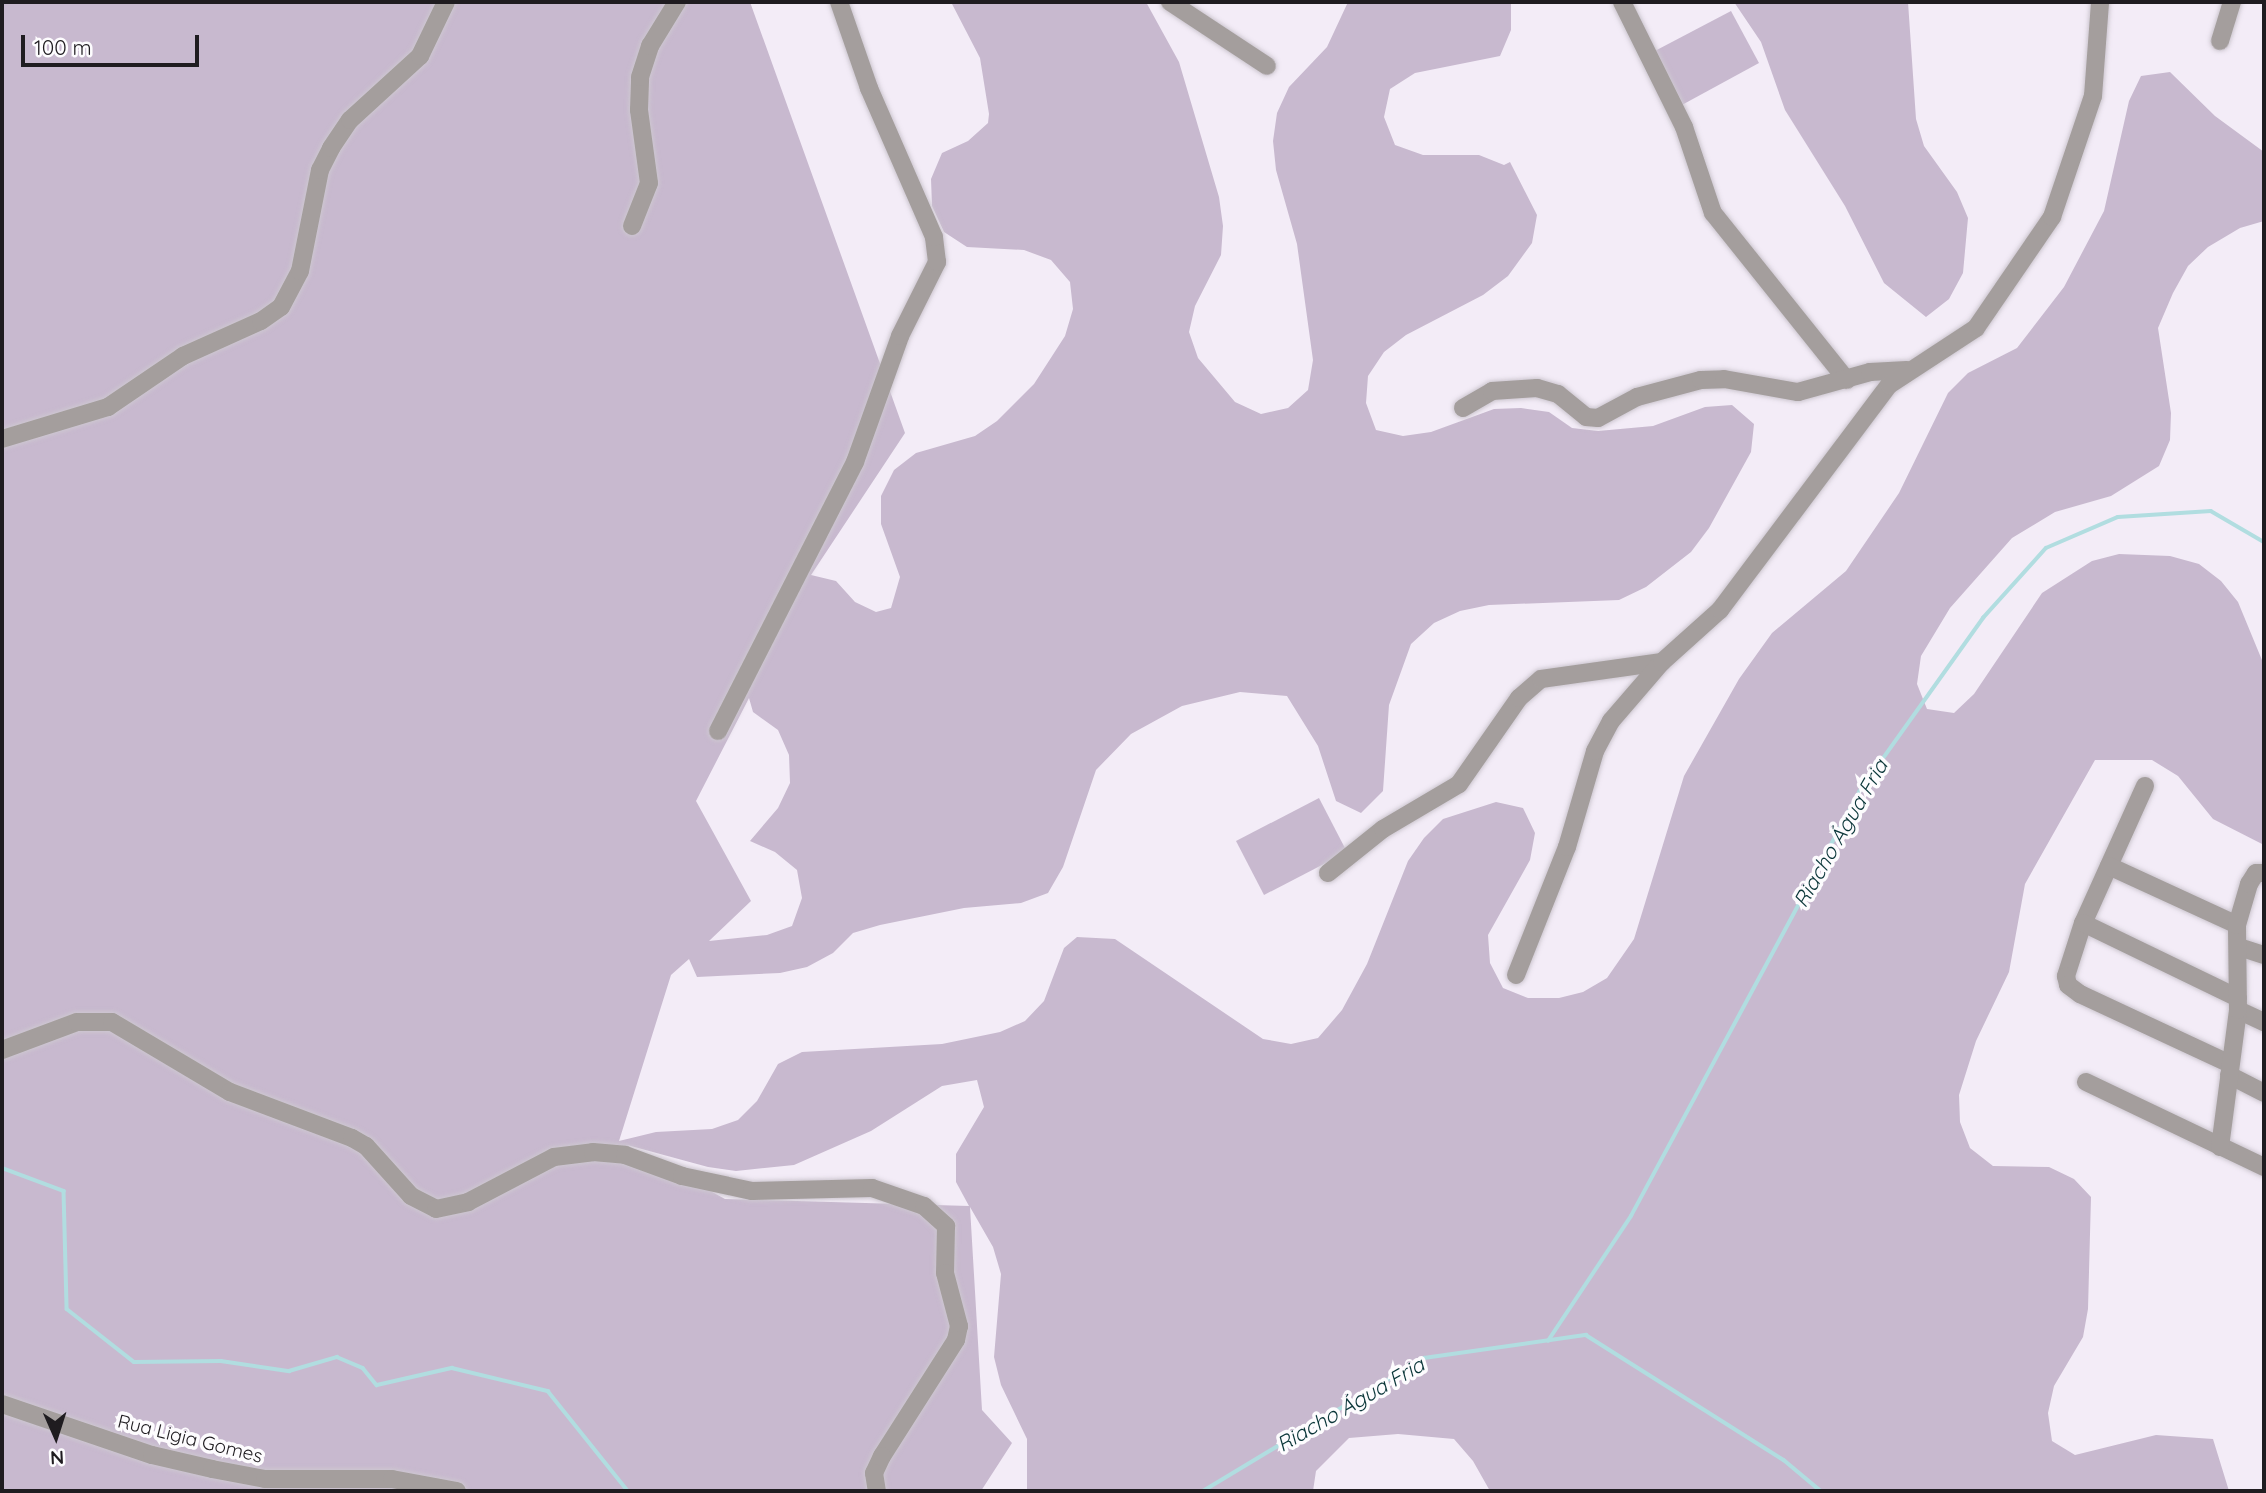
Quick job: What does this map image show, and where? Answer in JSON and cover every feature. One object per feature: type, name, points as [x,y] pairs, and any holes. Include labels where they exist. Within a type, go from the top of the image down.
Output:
[{"type":"street","points":[[2,439],[108,407],[183,356],[261,321],[281,307],[300,271],[320,170],[331,148],[350,120],[420,56],[446,2]]},
{"type":"street","points":[[632,226],[649,183],[639,110],[640,77],[650,46],[677,2]]},
{"type":"street","points":[[718,732],[855,461],[900,337],[937,262],[934,237],[869,88],[839,2]]},
{"type":"street","points":[[1171,2],[1267,66]]},
{"type":"street","points":[[1622,2],[1684,127],[1713,213],[1847,380]]},
{"type":"street","points":[[1516,975],[1567,847],[1595,751],[1632,691],[1720,610],[1875,401],[1907,370],[1963,340],[1976,328],[2052,217],[2093,96],[2100,2]]},
{"type":"street","points":[[2220,41],[2232,2]]},
{"type":"street","points":[[1463,408],[1492,391],[1537,388],[1558,394],[1586,417],[1598,418],[1637,397],[1701,380],[1735,380],[1785,393],[1814,391],[1883,370],[1907,370]]},
{"type":"street","points":[[1328,873],[1383,829],[1459,784],[1519,698],[1541,679],[1661,662]]},
{"type":"street","points":[[2145,786],[2083,923],[2067,965],[2068,985],[2229,1070],[2264,1093]]},
{"type":"street","points":[[2109,866],[2237,925]]},
{"type":"street","points":[[2220,1147],[2238,1004],[2237,925],[2251,878],[2264,873]]},
{"type":"street","points":[[2083,923],[2238,1004],[2264,1022]]},
{"type":"street","points":[[2239,947],[2264,955]]},
{"type":"street","points":[[2,1050],[77,1022],[112,1022],[230,1092],[352,1138],[366,1146],[411,1196],[436,1209],[468,1202],[554,1157],[593,1152],[625,1156],[739,1189],[788,1193],[872,1188],[924,1206],[946,1226],[945,1273],[959,1326],[956,1340],[874,1473],[877,1491]]},
{"type":"street","points":[[2086,1082],[2264,1167]]},
{"type":"street","name":"Rua Ligia Gomes","points":[[2,1404],[152,1455],[212,1469],[265,1479],[392,1479],[450,1490]]},
{"type":"shaded area","points":[[2,2],[750,2],[905,433],[811,575],[836,581],[855,602],[876,612],[891,608],[900,577],[881,524],[881,496],[894,470],[916,453],[975,436],[997,421],[1034,384],[1065,336],[1073,309],[1070,282],[1051,260],[1024,250],[967,247],[944,232],[932,206],[931,179],[942,153],[968,141],[988,123],[989,114],[980,58],[951,2],[1146,2],[1179,62],[1219,197],[1223,226],[1221,255],[1195,306],[1189,332],[1198,358],[1235,402],[1261,414],[1288,408],[1308,390],[1313,360],[1297,244],[1276,170],[1273,141],[1277,113],[1289,87],[1327,47],[1348,2],[1511,2],[1511,30],[1500,56],[1415,73],[1390,89],[1384,117],[1395,145],[1423,155],[1479,155],[1504,165],[1510,162],[1537,215],[1532,243],[1508,276],[1483,295],[1406,335],[1384,352],[1368,376],[1366,403],[1376,430],[1403,436],[1431,432],[1494,409],[1521,408],[1549,412],[1572,428],[1598,431],[1653,426],[1705,407],[1732,405],[1754,424],[1751,452],[1709,528],[1691,552],[1646,587],[1619,600],[1489,605],[1460,611],[1434,623],[1411,644],[1389,705],[1383,791],[1361,813],[1336,801],[1318,746],[1287,696],[1240,692],[1182,706],[1131,734],[1096,770],[1063,867],[1048,893],[1021,903],[964,908],[853,933],[833,953],[807,967],[780,973],[697,977],[689,959],[671,975],[619,1141],[656,1132],[712,1129],[738,1120],[757,1101],[778,1064],[802,1052],[942,1044],[1000,1032],[1025,1021],[1044,1001],[1064,948],[1077,937],[1115,939],[1263,1039],[1291,1044],[1318,1038],[1342,1010],[1367,964],[1408,861],[1424,838],[1443,819],[1496,802],[1523,808],[1535,833],[1530,860],[1488,935],[1490,963],[1503,988],[1528,998],[1559,998],[1583,992],[1607,978],[1634,939],[1684,776],[1739,679],[1772,633],[1846,571],[1899,493],[1948,393],[1968,373],[2017,348],[2064,287],[2104,211],[2129,101],[2141,76],[2170,72],[2215,116],[2264,152],[2264,221],[2240,228],[2208,247],[2188,266],[2158,328],[2171,413],[2170,440],[2159,466],[2111,496],[2055,512],[2012,538],[1950,608],[1921,656],[1917,684],[1927,709],[1954,713],[1974,694],[2042,593],[2092,561],[2119,554],[2170,556],[2199,564],[2221,581],[2238,602],[2264,665],[2264,845],[2213,819],[2178,776],[2152,760],[2095,760],[2025,884],[2009,972],[1976,1041],[1959,1095],[1960,1122],[1970,1148],[1993,1166],[2049,1167],[2074,1179],[2091,1197],[2088,1309],[2083,1337],[2054,1386],[2048,1413],[2052,1441],[2075,1455],[2156,1435],[2213,1439],[2229,1491],[1490,1491],[1473,1461],[1454,1439],[1398,1434],[1349,1438],[1316,1471],[1313,1491],[1027,1491],[1027,1439],[1001,1385],[994,1357],[1001,1274],[993,1247],[970,1207],[982,1410],[1012,1443],[981,1491],[2,1491]],"holes":[[[749,698],[753,712],[778,730],[789,755],[790,783],[778,808],[750,841],[775,852],[797,870],[802,898],[792,926],[767,935],[709,941],[751,901],[696,801]],[[977,1080],[984,1107],[956,1154],[956,1182],[969,1206],[725,1199],[627,1145],[708,1167],[736,1171],[794,1165],[871,1131],[942,1086]]]},
{"type":"shaded area","points":[[1734,2],[1908,2],[1916,119],[1924,146],[1957,192],[1968,218],[1963,273],[1949,299],[1926,317],[1884,283],[1845,206],[1785,110],[1761,42]]},
{"type":"shaded area","points":[[1731,11],[1759,63],[1680,106],[1651,53]]},
{"type":"shaded area","points":[[1319,798],[1347,852],[1264,895],[1236,841]]},
{"type":"waterway","name":"Riacho Água Fria","points":[[1548,1341],[1631,1216],[1859,792],[1983,618],[2046,548],[2118,517],[2211,511],[2264,542]]},
{"type":"waterway","name":"Riacho Água Fria","points":[[2,1168],[64,1191],[67,1309],[134,1362],[221,1361],[289,1371],[337,1357],[363,1368],[377,1385],[452,1368],[548,1391],[628,1491]]},
{"type":"waterway","name":"Riacho Água Fria","points":[[1203,1491],[1424,1358],[1586,1335],[1784,1460],[1821,1491]]}]
